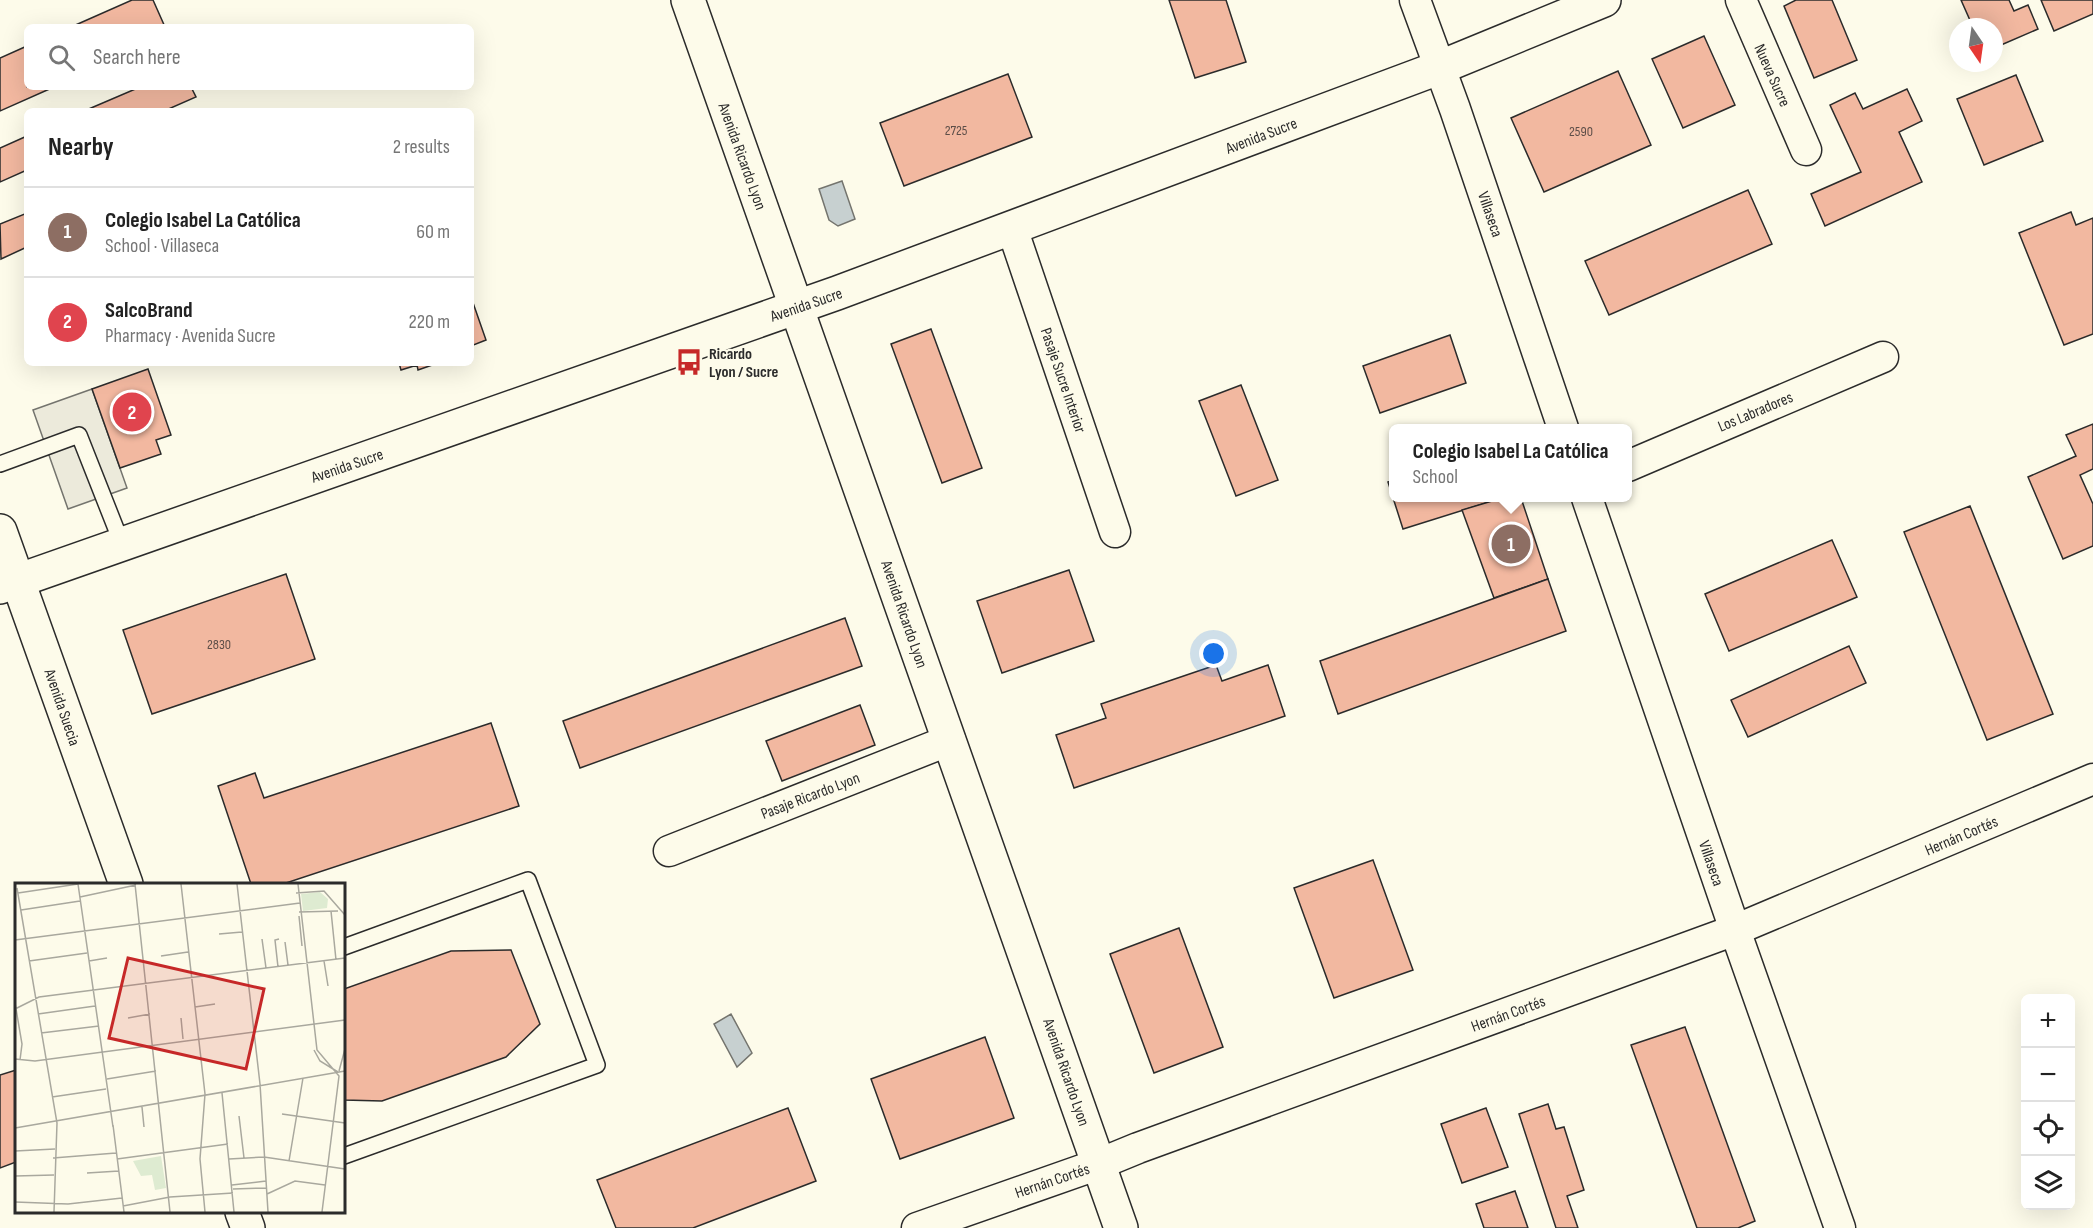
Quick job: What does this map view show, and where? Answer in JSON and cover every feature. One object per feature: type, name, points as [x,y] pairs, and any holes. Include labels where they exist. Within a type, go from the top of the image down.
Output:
[{"type":"street","name":"Avenida Ricardo Lyon","points":[[688,0],[1121,1228]]},
{"type":"street","name":"Villaseca","points":[[1415,0],[1441,67],[1561,424]]},
{"type":"street","name":"Avenida Sucre","points":[[9,584],[797,307],[1441,67],[1604,0]]},
{"type":"street","name":"Nueva Sucre","points":[[1741,0],[1806,150]]},
{"type":"street","name":"Pasaje Sucre Interior","points":[[1012,228],[1115,532]]},
{"type":"street","name":"Los Labradores","points":[[1632,464],[1883,357]]},
{"type":"street","name":"Villaseca","points":[[1588,502],[1840,1228]]},
{"type":"street","name":"Avenida Suecia","points":[[0,531],[9,584],[125,883]]},
{"type":"street","name":"Pasaje Ricardo Lyon","points":[[669,850],[950,740]]},
{"type":"street","name":"Hernán Cortés","points":[[916,1228],[1099,1164],[1149,1143],[1735,930],[2093,779]]},
{"type":"street","points":[[242,1213],[248,1228]]},
{"type":"lane","points":[[0,464],[80,435],[122,544]]},
{"type":"lane","points":[[345,946],[528,880],[597,1065],[345,1156]]},
{"type":"shaded area","points":[[842,181],[855,219],[838,226],[829,220],[819,189]]},
{"type":"shaded area","points":[[92,389],[127,488],[68,509],[33,410]]},
{"type":"shaded area","points":[[731,1014],[752,1053],[737,1067],[714,1024]]},
{"type":"building","points":[[132,0],[153,0],[164,24],[78,24]]},
{"type":"building","points":[[1169,0],[1226,0],[1246,62],[1195,78]]},
{"type":"building","points":[[1796,0],[1832,0],[1857,60],[1814,78],[1784,6]]},
{"type":"building","points":[[1961,0],[2009,0],[2014,11],[2028,5],[2038,29],[2003,44],[2003,18],[1969,18]]},
{"type":"building","points":[[2041,0],[2093,0],[2093,14],[2054,31]]},
{"type":"building","points":[[1704,36],[1735,105],[1683,128],[1652,59]]},
{"type":"building","points":[[24,47],[24,90],[47,90],[0,111],[0,58]]},
{"type":"building","points":[[1618,71],[1651,145],[1544,192],[1511,118]]},
{"type":"building","points":[[1008,74],[1032,137],[904,186],[880,123]]},
{"type":"building","points":[[2016,75],[2043,141],[1984,165],[1957,99]]},
{"type":"building","points":[[1907,89],[1922,121],[1899,132],[1922,182],[1825,226],[1811,194],[1861,172],[1830,105],[1855,93],[1863,109]]},
{"type":"building","points":[[133,90],[192,90],[196,97],[171,108],[91,108]]},
{"type":"building","points":[[24,137],[24,171],[0,182],[0,148]]},
{"type":"building","points":[[1748,190],[1772,244],[1609,315],[1585,261]]},
{"type":"building","points":[[2071,212],[2076,225],[2093,218],[2093,334],[2064,345],[2019,233]]},
{"type":"building","points":[[24,214],[24,248],[1,259],[0,224]]},
{"type":"building","points":[[474,306],[486,340],[474,345]]},
{"type":"building","points":[[931,329],[982,468],[942,483],[891,344]]},
{"type":"building","points":[[1450,335],[1466,383],[1380,413],[1363,366]]},
{"type":"building","points":[[400,366],[414,366],[401,370]]},
{"type":"building","points":[[417,366],[429,366],[418,370]]},
{"type":"building","points":[[148,369],[171,435],[156,440],[161,454],[120,468],[92,389]]},
{"type":"building","points":[[1241,385],[1278,480],[1236,496],[1199,401]]},
{"type":"building","points":[[2093,424],[2093,469],[2080,475],[2093,504],[2093,546],[2063,559],[2028,477],[2076,456],[2066,435]]},
{"type":"building","points":[[1394,502],[1489,502],[1403,529]]},
{"type":"building","points":[[1489,502],[1522,502],[1548,579],[1494,598],[1462,510]]},
{"type":"building","points":[[1970,506],[2053,714],[1987,740],[1904,532]]},
{"type":"building","points":[[1832,540],[1857,597],[1729,651],[1705,594]]},
{"type":"building","points":[[1069,570],[1094,641],[1002,673],[977,601]]},
{"type":"building","points":[[286,574],[315,659],[152,714],[123,630]]},
{"type":"building","points":[[1548,579],[1566,631],[1338,714],[1320,661]]},
{"type":"building","points":[[845,618],[862,666],[580,768],[563,721]]},
{"type":"building","points":[[1849,646],[1866,683],[1748,737],[1731,700]]},
{"type":"building","points":[[1216,665],[1222,681],[1268,665],[1285,716],[1074,788],[1056,735],[1106,718],[1101,704]]},
{"type":"building","points":[[860,705],[875,745],[782,781],[766,741]]},
{"type":"building","points":[[491,723],[519,806],[286,883],[251,883],[218,786],[255,773],[264,798]]},
{"type":"building","points":[[1373,860],[1413,970],[1334,998],[1294,888]]},
{"type":"building","points":[[1179,928],[1223,1047],[1154,1073],[1110,954]]},
{"type":"building","points":[[511,950],[540,1024],[506,1057],[382,1101],[345,1100],[345,989],[451,951]]},
{"type":"building","points":[[1685,1027],[1755,1221],[1738,1228],[1697,1228],[1631,1045]]},
{"type":"building","points":[[985,1037],[1014,1118],[900,1159],[871,1079]]},
{"type":"building","points":[[15,1070],[15,1162],[0,1168],[0,1075]]},
{"type":"building","points":[[1548,1104],[1556,1129],[1564,1127],[1584,1190],[1567,1196],[1578,1228],[1556,1228],[1519,1114]]},
{"type":"building","points":[[788,1108],[816,1181],[693,1228],[616,1228],[597,1180]]},
{"type":"building","points":[[1486,1108],[1508,1167],[1462,1183],[1441,1124]]},
{"type":"building","points":[[1515,1191],[1528,1228],[1484,1228],[1476,1204]]},
{"type":"place","name":"Ricardo Lyon / Sucre","points":[[689,362]]},
{"type":"place","name":"SalcoBrand","points":[[132,412]]},
{"type":"place","name":"Colegio Isabel La Católica","points":[[1511,544]]}]
